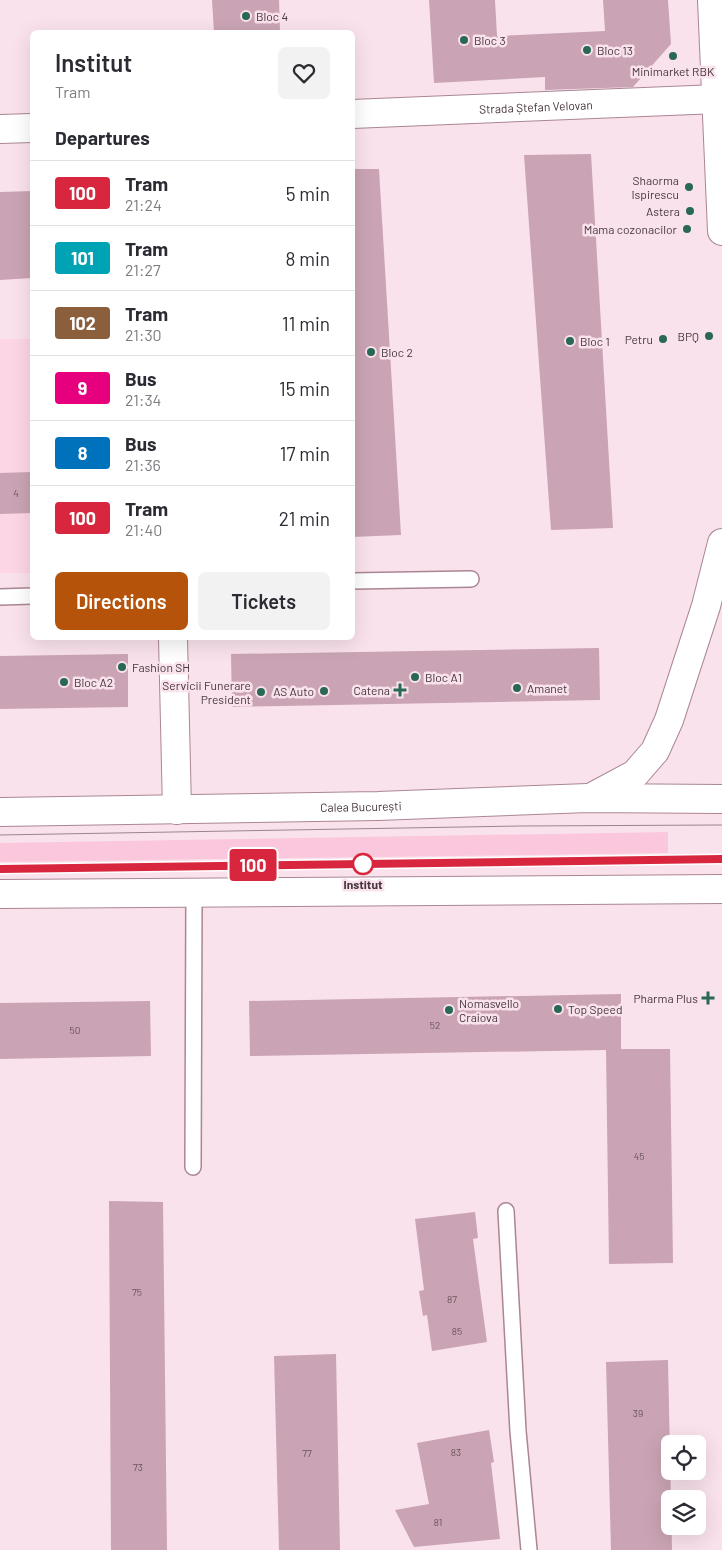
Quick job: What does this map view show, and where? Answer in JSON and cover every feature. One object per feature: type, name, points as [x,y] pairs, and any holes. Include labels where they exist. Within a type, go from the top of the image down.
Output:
[{"type":"main road","points":[[712,0],[720,99],[722,232]]},
{"type":"main road","name":"Strada Ștefan Velovan","points":[[355,114],[720,99]]},
{"type":"main road","points":[[0,129],[30,128]]},
{"type":"main road","points":[[588,798],[635,774],[655,750],[670,720],[706,606],[722,543]]},
{"type":"main road","points":[[173,640],[177,810]]},
{"type":"main road","name":"Calea București","points":[[0,812],[177,810],[588,798],[722,799]]},
{"type":"main road","points":[[0,894],[722,889]]},
{"type":"lane","points":[[355,581],[471,578]]},
{"type":"lane","points":[[0,597],[30,596]]},
{"type":"lane","points":[[193,1167],[194,893]]},
{"type":"lane","points":[[506,1211],[518,1431],[528,1550]]},
{"type":"shaded area","points":[[0,339],[30,339],[30,573],[0,573]]},
{"type":"shaded area","points":[[668,832],[668,853],[0,862],[0,843]]},
{"type":"building","name":"Bloc 4","points":[[212,0],[279,0],[280,30],[214,30]]},
{"type":"building","points":[[429,0],[495,0],[497,36],[605,31],[603,0],[668,0],[671,44],[633,87],[545,90],[545,77],[434,83]]},
{"type":"building","name":"Bloc 1","points":[[591,154],[613,528],[551,530],[524,155]]},
{"type":"building","name":"Bloc 2","points":[[355,169],[379,169],[401,535],[355,537]]},
{"type":"building","points":[[30,191],[30,278],[0,280],[0,192]]},
{"type":"building","points":[[30,472],[30,513],[0,514],[0,473]]},
{"type":"building","name":"Bloc A1","points":[[599,648],[600,700],[232,707],[231,654]]},
{"type":"building","name":"Bloc A2","points":[[128,654],[128,707],[0,709],[0,656]]},
{"type":"building","points":[[621,994],[621,1049],[670,1049],[673,1263],[609,1264],[606,1050],[250,1056],[249,1001]]},
{"type":"building","points":[[150,1001],[151,1056],[0,1059],[0,1003]]},
{"type":"building","points":[[109,1201],[163,1202],[167,1550],[111,1550]]},
{"type":"building","points":[[475,1212],[478,1238],[473,1239],[487,1342],[432,1351],[427,1315],[423,1316],[419,1291],[424,1290],[415,1219]]},
{"type":"building","points":[[336,1354],[340,1550],[279,1550],[274,1356]]},
{"type":"building","points":[[668,1360],[670,1435],[661,1435],[661,1480],[671,1480],[671,1490],[661,1490],[661,1535],[672,1535],[672,1550],[611,1550],[606,1362]]},
{"type":"building","points":[[489,1430],[494,1462],[491,1463],[500,1539],[414,1547],[395,1510],[429,1504],[417,1443]]},
{"type":"tram line","points":[[0,835],[520,826],[722,825]]},
{"type":"tram line","points":[[0,869],[722,859]]},
{"type":"tram line","name":"100","points":[[0,869],[722,859]]},
{"type":"place","name":"Bloc 4","points":[[246,16]]},
{"type":"place","name":"Bloc 3","points":[[464,40]]},
{"type":"place","name":"Bloc 13","points":[[587,50]]},
{"type":"place","name":"Minimarket RBK","points":[[673,56]]},
{"type":"place","name":"Shaorma Ispirescu","points":[[689,187]]},
{"type":"place","name":"Astera","points":[[690,211]]},
{"type":"place","name":"Mama cozonacilor","points":[[687,229]]},
{"type":"place","name":"BPQ","points":[[709,336]]},
{"type":"place","name":"Petru","points":[[663,339]]},
{"type":"place","name":"Bloc 1","points":[[570,341]]},
{"type":"place","name":"Bloc 2","points":[[371,352]]},
{"type":"place","name":"Fashion SH","points":[[122,667]]},
{"type":"place","name":"Bloc A1","points":[[415,677]]},
{"type":"place","name":"Bloc A2","points":[[64,682]]},
{"type":"place","name":"Amanet","points":[[517,688]]},
{"type":"place","name":"Catena","points":[[400,690]]},
{"type":"place","name":"AS Auto","points":[[324,691]]},
{"type":"place","name":"Servicii Funerare President","points":[[261,692]]},
{"type":"place","name":"Institut","points":[[363,864]]},
{"type":"place","name":"Pharma Plus","points":[[708,998]]},
{"type":"place","name":"Top Speed","points":[[558,1009]]},
{"type":"place","name":"Nomasvello Craiova","points":[[449,1010]]}]
